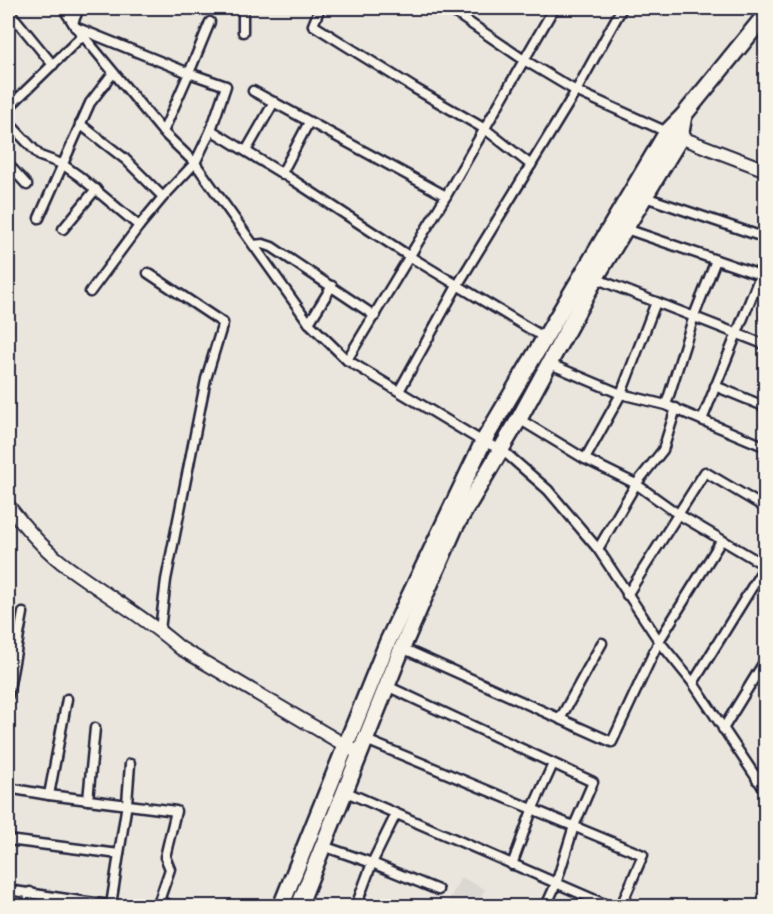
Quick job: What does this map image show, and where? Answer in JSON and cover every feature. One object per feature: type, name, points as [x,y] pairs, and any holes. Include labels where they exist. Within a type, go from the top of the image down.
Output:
[{"type":"highway","points":[[299,906],[402,648],[455,527],[645,197],[684,116],[765,14]]},
{"type":"highway","points":[[281,906],[388,641],[483,442],[544,338],[674,135]]},
{"type":"street","points":[[63,8],[82,36],[113,73],[163,132],[195,164],[309,323],[347,360],[483,442],[501,449],[552,495],[598,549],[659,641],[693,683],[765,792]]},
{"type":"street","points":[[74,25],[79,8]]},
{"type":"street","points":[[243,8],[243,32]]},
{"type":"street","points":[[320,8],[313,25],[485,129],[531,165]]},
{"type":"street","points":[[448,8],[524,60],[576,91],[674,135],[765,170]]},
{"type":"street","points":[[463,17],[468,8]]},
{"type":"street","points":[[347,360],[446,196],[554,8]]},
{"type":"street","points":[[399,391],[457,286],[576,91],[621,8]]},
{"type":"street","points":[[9,13],[53,65]]},
{"type":"street","points":[[163,132],[210,22]]},
{"type":"street","points":[[74,25],[226,86],[211,129],[195,164],[139,226],[90,292]]},
{"type":"street","points":[[8,108],[82,36]]},
{"type":"street","points":[[39,218],[90,103],[113,73]]},
{"type":"street","points":[[253,91],[446,196]]},
{"type":"street","points":[[246,151],[274,102]]},
{"type":"street","points":[[8,122],[40,156],[62,164],[96,189],[139,226]]},
{"type":"street","points":[[282,173],[309,122]]},
{"type":"street","points":[[80,124],[125,159],[163,197]]},
{"type":"street","points":[[211,129],[409,256],[544,338]]},
{"type":"street","points":[[8,164],[27,185]]},
{"type":"street","points":[[63,229],[96,189]]},
{"type":"street","points":[[645,197],[765,238]]},
{"type":"street","points":[[626,229],[760,275]]},
{"type":"street","points":[[254,245],[269,245],[375,316]]},
{"type":"street","points":[[666,405],[694,316],[716,260]]},
{"type":"street","points":[[702,420],[765,261]]},
{"type":"street","points":[[148,273],[223,323],[206,379],[166,580],[160,630]]},
{"type":"street","points":[[597,279],[765,345]]},
{"type":"street","points":[[757,284],[765,289]]},
{"type":"street","points":[[309,323],[332,286]]},
{"type":"street","points":[[585,459],[621,394],[656,302]]},
{"type":"street","points":[[550,364],[621,394],[676,408],[765,447]]},
{"type":"street","points":[[715,386],[765,407]]},
{"type":"street","points":[[598,549],[636,484],[663,450],[676,408]]},
{"type":"street","points":[[519,419],[585,459],[636,484],[678,514],[765,566],[693,683]]},
{"type":"street","points":[[627,595],[705,472],[765,508]]},
{"type":"street","points":[[8,505],[26,528],[59,561],[160,630],[180,648],[360,754]]},
{"type":"street","points":[[402,648],[612,742],[659,641],[721,541]]},
{"type":"street","points":[[8,695],[23,612]]},
{"type":"street","points":[[560,719],[602,643]]},
{"type":"street","points":[[723,729],[765,658]]},
{"type":"street","points":[[387,686],[593,782],[574,826],[556,884],[546,906]]},
{"type":"street","points":[[49,795],[67,699]]},
{"type":"street","points":[[88,800],[95,728]]},
{"type":"street","points":[[366,740],[643,855],[621,906]]},
{"type":"street","points":[[8,890],[30,892],[79,904],[112,906],[127,803],[130,764]]},
{"type":"street","points":[[512,866],[532,810],[554,764]]},
{"type":"street","points":[[757,780],[765,767]]},
{"type":"street","points":[[8,788],[176,811],[165,857],[170,869],[158,904],[172,906]]},
{"type":"street","points":[[344,791],[512,866],[609,906]]},
{"type":"street","points":[[358,906],[372,863],[396,814]]},
{"type":"street","points":[[8,840],[119,854]]},
{"type":"street","points":[[323,846],[438,890]]},
{"type":"street","points":[[27,906],[30,892]]},
{"type":"shaded area","points":[[461,877],[485,889],[477,906],[446,906]]}]
